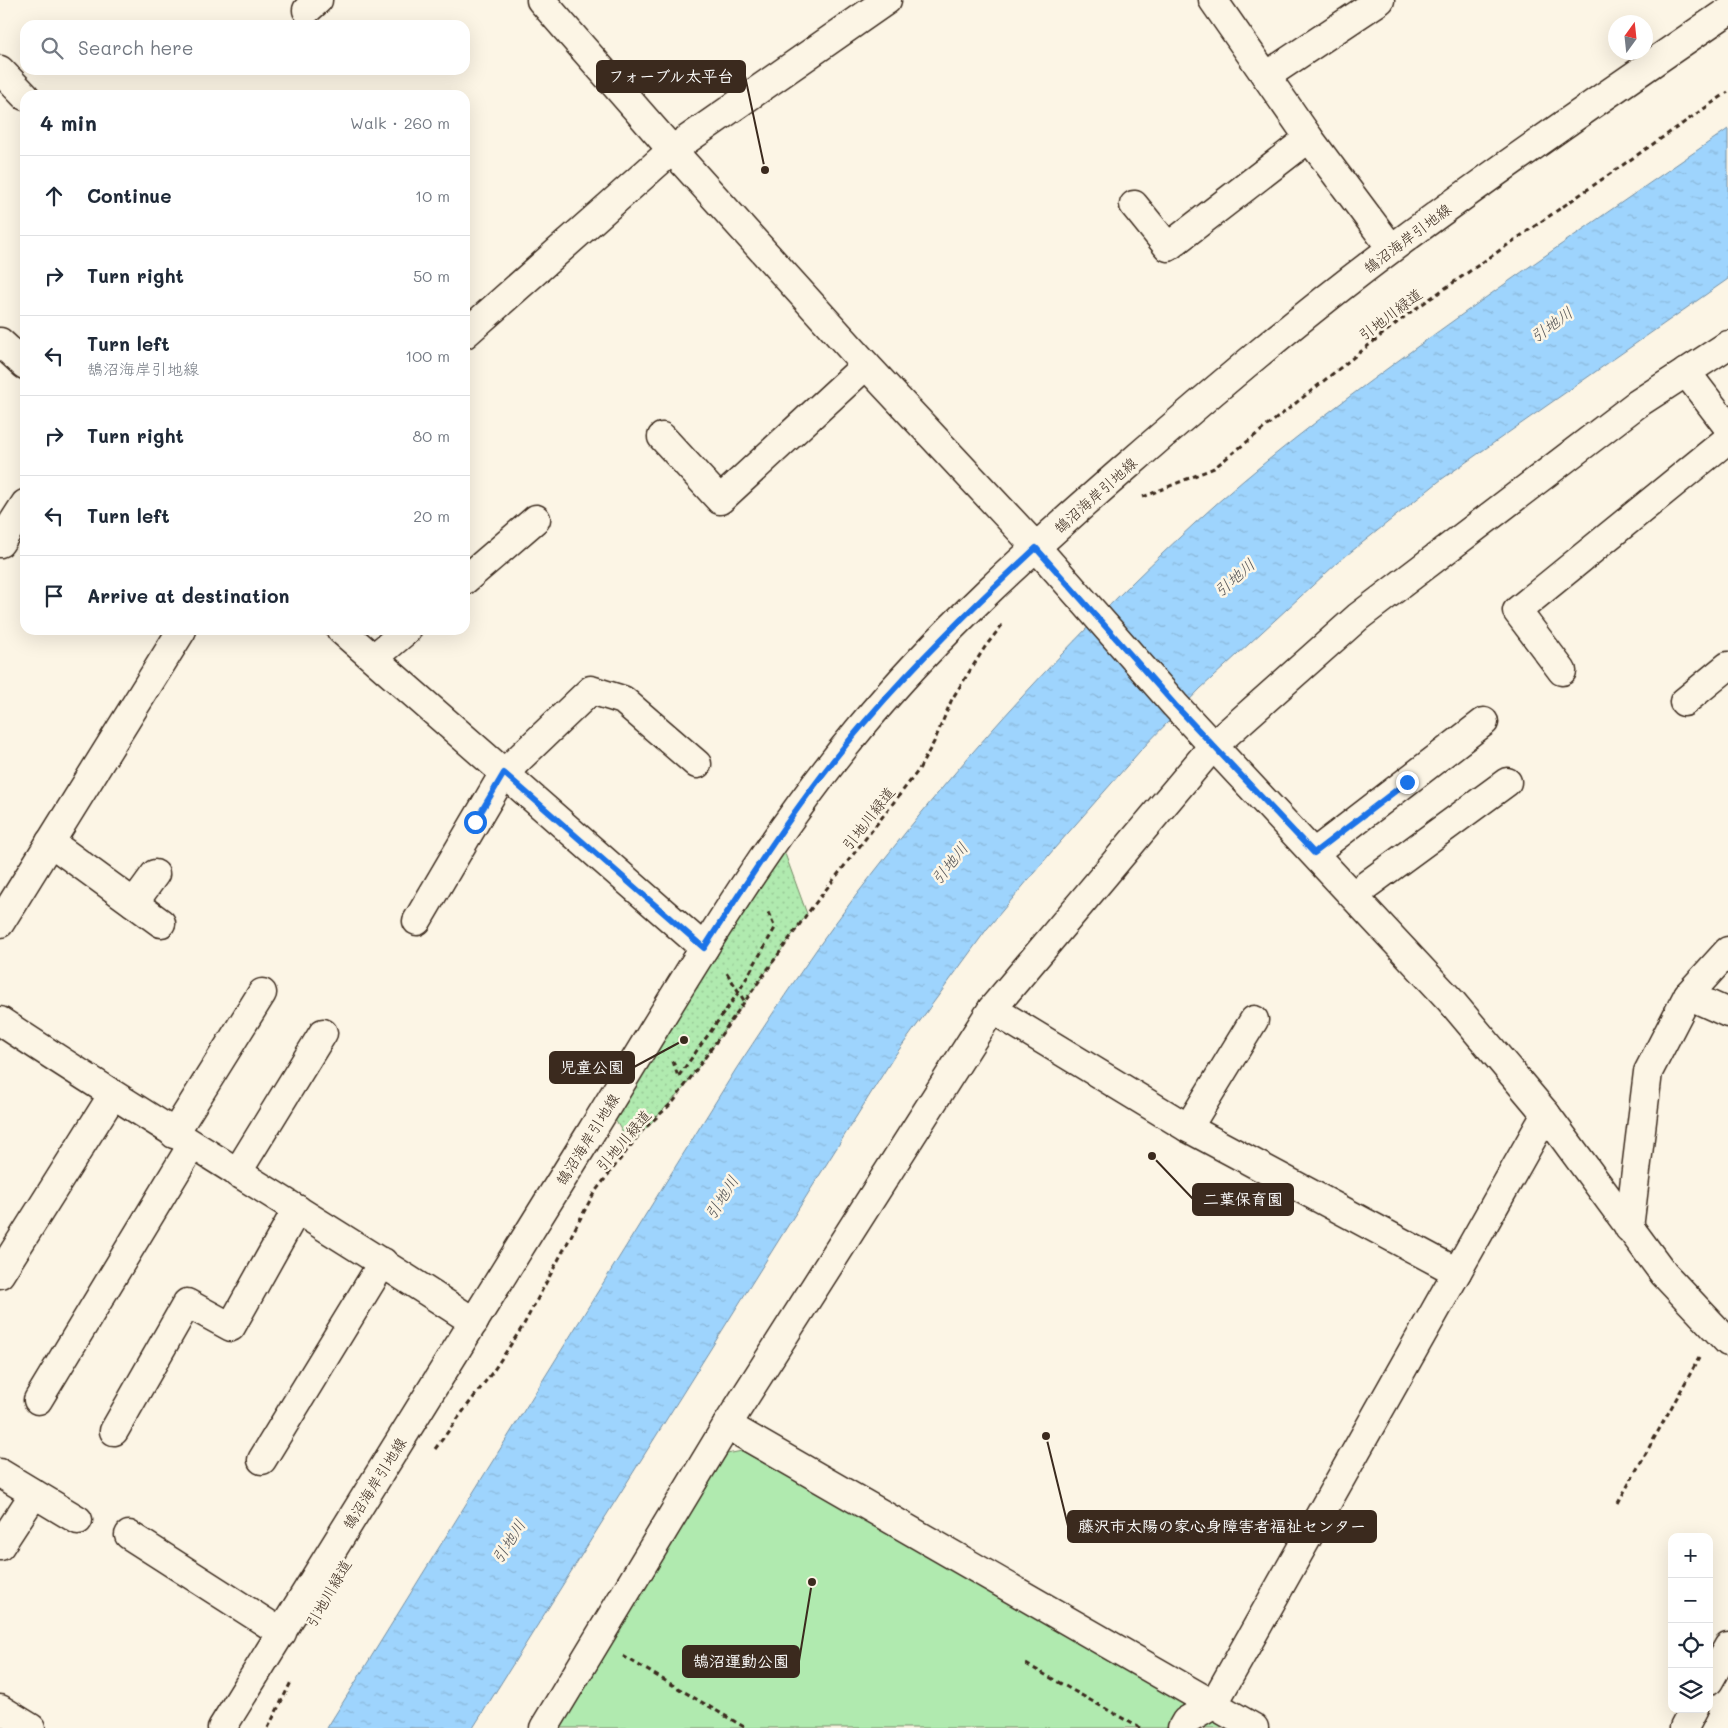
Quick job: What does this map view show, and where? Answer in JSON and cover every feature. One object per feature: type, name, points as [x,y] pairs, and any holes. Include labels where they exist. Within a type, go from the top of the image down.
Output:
[{"type":"street","points":[[541,0],[672,150],[866,365],[1036,548],[1175,705],[1451,1001],[1546,1114],[1664,1274],[1722,1336]]},
{"type":"street","points":[[470,330],[672,150],[887,0]]},
{"type":"street","points":[[1213,0],[1308,138],[1391,248]]},
{"type":"street","points":[[1266,76],[1380,0]]},
{"type":"street","name":"鵠沼海岸引地線","points":[[222,1728],[474,1322],[714,956],[808,793],[864,723],[947,632],[1036,548],[1198,405],[1291,327],[1391,248],[1728,11]]},
{"type":"street","points":[[0,70],[20,91]]},
{"type":"street","points":[[1134,205],[1168,247],[1308,138]]},
{"type":"street","points":[[0,342],[20,360]]},
{"type":"street","points":[[544,1728],[727,1424],[992,1009],[1213,746],[1358,617],[1637,404],[1728,345]]},
{"type":"street","points":[[662,437],[720,500],[866,365]]},
{"type":"street","points":[[1686,372],[1728,427]]},
{"type":"street","points":[[1562,671],[1517,611],[1728,439]]},
{"type":"street","points":[[0,543],[20,512]]},
{"type":"street","points":[[470,576],[536,519]]},
{"type":"street","points":[[0,923],[179,635]]},
{"type":"street","points":[[347,635],[714,956]]},
{"type":"street","points":[[374,658],[401,635]]},
{"type":"street","points":[[1684,702],[1728,666]]},
{"type":"street","points":[[417,921],[504,773],[591,690],[622,700],[697,764]]},
{"type":"street","points":[[1314,853],[1484,722]]},
{"type":"street","points":[[1353,895],[1507,782]]},
{"type":"street","points":[[50,842],[161,923]]},
{"type":"street","points":[[134,904],[155,874]]},
{"type":"street","points":[[1629,1228],[1648,1072],[1688,994],[1728,951]]},
{"type":"street","points":[[38,1400],[262,993]]},
{"type":"street","points":[[1688,994],[1728,1013]]},
{"type":"street","points":[[992,1009],[1188,1128],[1457,1272]]},
{"type":"street","points":[[1188,1128],[1254,1020]]},
{"type":"street","points":[[0,1021],[112,1096],[383,1262],[474,1322]]},
{"type":"street","points":[[238,1173],[323,1033]]},
{"type":"street","points":[[0,1274],[112,1096]]},
{"type":"street","points":[[1182,1728],[1186,1721],[1213,1705],[1546,1114]]},
{"type":"street","points":[[114,1431],[187,1303],[231,1327],[297,1209]]},
{"type":"street","points":[[262,1460],[383,1262]]},
{"type":"street","points":[[727,1424],[1254,1728]]},
{"type":"street","points":[[0,1473],[78,1520]]},
{"type":"street","points":[[0,1546],[34,1494]]},
{"type":"street","points":[[129,1535],[282,1633]]},
{"type":"street","points":[[0,1709],[31,1728]]},
{"type":"street","points":[[1684,1728],[1692,1713]]},
{"type":"path","name":"引地川緑道","points":[[1141,498],[1214,468],[1408,314],[1728,92]]},
{"type":"path","name":"引地川緑道","points":[[431,1454],[494,1370],[522,1326],[594,1193],[642,1131],[674,1101],[807,914],[918,771],[934,742],[952,699],[985,647],[1006,619]]},
{"type":"path","points":[[676,1056],[672,1062],[678,1077],[738,993],[775,928],[764,902]]},
{"type":"path","points":[[714,956],[745,1002]]},
{"type":"path","points":[[722,978],[727,973]]},
{"type":"path","points":[[1618,1503],[1722,1336]]},
{"type":"path","points":[[596,1641],[746,1728]]},
{"type":"path","points":[[1026,1664],[1140,1728]]},
{"type":"path","points":[[268,1728],[292,1678]]},
{"type":"green space","points":[[780,840],[807,914],[682,1090],[630,1145],[607,1106]]},
{"type":"green space","points":[[742,1451],[1238,1728],[557,1728],[727,1454]]},
{"type":"water","name":"引地川","points":[[1728,129],[1728,279],[1442,479],[1337,563],[1200,689],[1140,751],[1054,849],[987,929],[893,1058],[473,1728],[327,1728],[768,1020],[853,899],[908,829],[985,738],[1108,607],[1194,524],[1268,460],[1346,399],[1440,331]]},
{"type":"place","name":"フォーブル太平台","points":[[765,170]]},
{"type":"place","name":"児童公園","points":[[684,1040]]},
{"type":"place","name":"二葉保育園","points":[[1152,1156]]},
{"type":"place","name":"藤沢市太陽の家心身障害者福祉センター","points":[[1046,1436]]},
{"type":"place","name":"鵠沼運動公園","points":[[812,1582]]},
{"type":"route","points":[[475,822],[504,773],[704,948],[808,793],[864,723],[947,632],[1036,548],[1175,705],[1314,853],[1407,782]]}]
